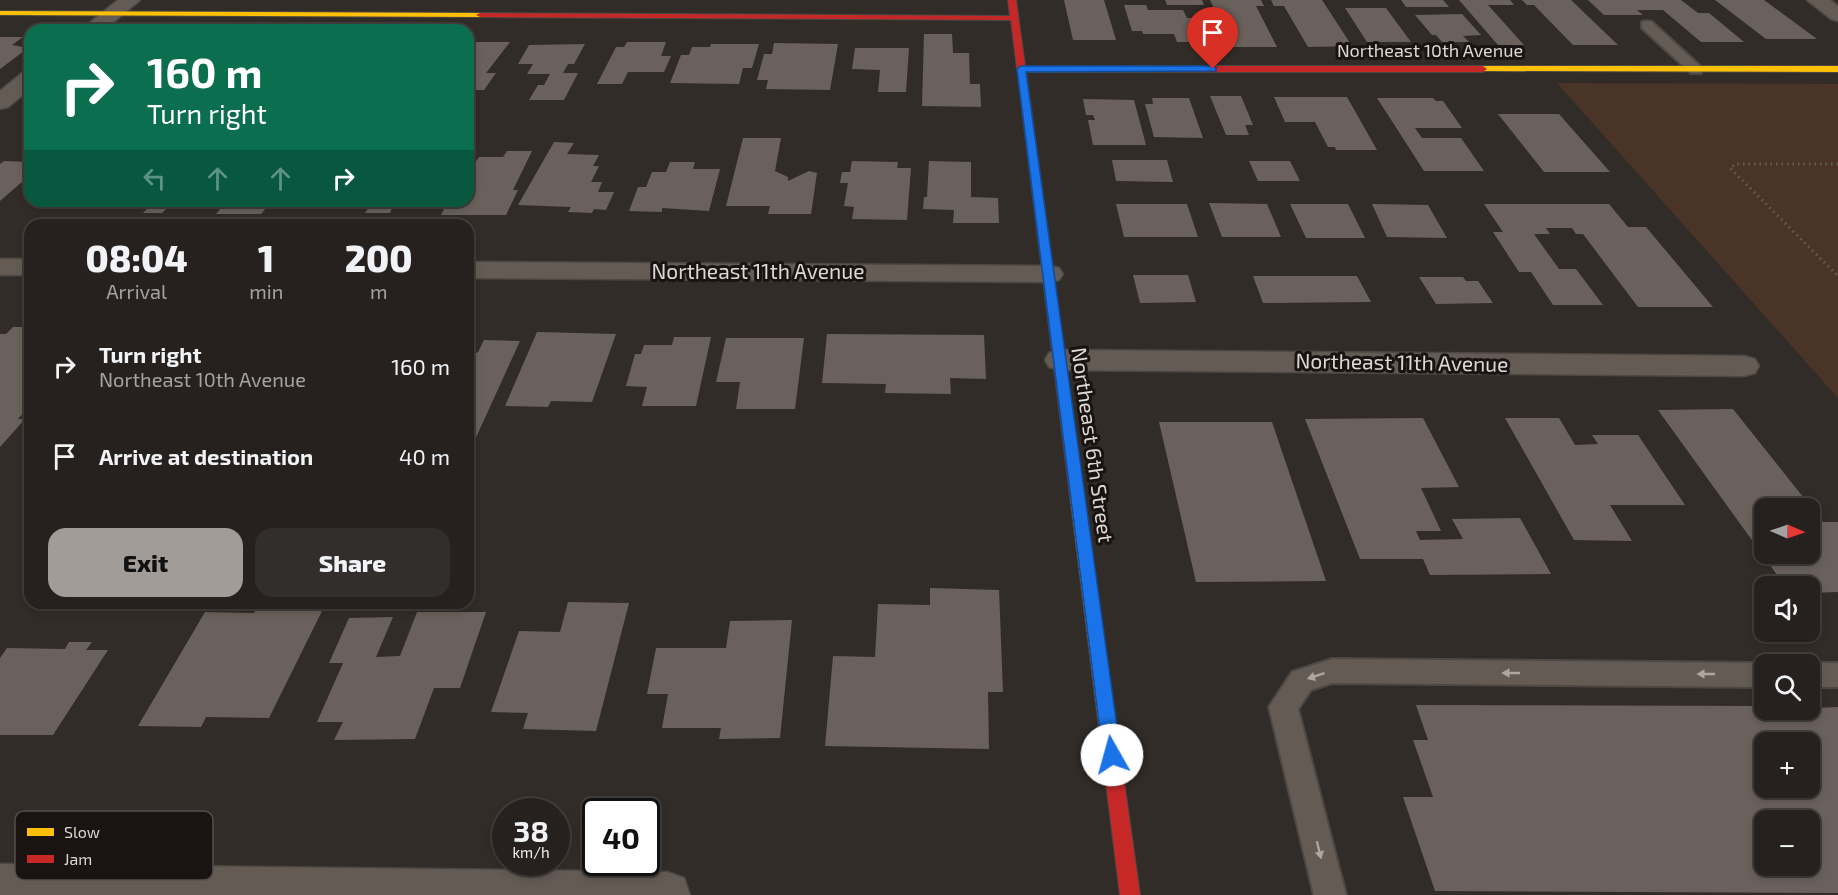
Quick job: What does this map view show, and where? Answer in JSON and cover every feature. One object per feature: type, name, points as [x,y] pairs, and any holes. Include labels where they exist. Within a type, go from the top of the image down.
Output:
[{"type":"street","points":[[100,24],[130,0]]},
{"type":"street","name":"Northeast 6th Street","points":[[1012,0],[1130,895]]},
{"type":"street","points":[[1817,0],[1838,15]]},
{"type":"street","points":[[0,13],[1014,18]]},
{"type":"street","name":"Northeast 10th Avenue","points":[[1021,69],[1838,69]]},
{"type":"street","points":[[0,102],[24,83]]},
{"type":"street","points":[[0,267],[24,267]]},
{"type":"street","name":"Northeast 11th Avenue","points":[[474,270],[1048,274]]},
{"type":"street","name":"Northeast 11th Avenue","points":[[1060,360],[1744,366]]},
{"type":"street","points":[[0,887],[667,895]]},
{"type":"lane","points":[[1647,25],[1696,70]]},
{"type":"lane","points":[[1330,895],[1283,707],[1302,681],[1332,671],[1754,675]]},
{"type":"lane","points":[[1820,675],[1838,675]]},
{"type":"path","points":[[1838,164],[1736,164],[1730,168],[1838,276]]},
{"type":"shaded area","points":[[1557,83],[1838,84],[1838,398]]},
{"type":"building","points":[[1064,0],[1104,0],[1116,40],[1073,40]]},
{"type":"building","points":[[1165,0],[1202,0],[1204,5],[1167,5]]},
{"type":"building","points":[[1210,0],[1261,0],[1264,6],[1256,6],[1277,47],[1232,47]]},
{"type":"building","points":[[1271,0],[1322,0],[1352,46],[1308,47],[1284,6],[1274,6]]},
{"type":"building","points":[[1401,0],[1443,0],[1449,7],[1406,7]]},
{"type":"building","points":[[1459,0],[1510,0],[1514,5],[1488,5],[1524,45],[1498,45]]},
{"type":"building","points":[[1522,0],[1571,0],[1618,45],[1573,45],[1534,5],[1527,5]]},
{"type":"building","points":[[1588,0],[1681,0],[1698,13],[1709,13],[1744,42],[1701,42],[1663,10],[1637,10],[1643,15],[1604,15]]},
{"type":"building","points":[[1715,0],[1764,0],[1817,39],[1766,39]]},
{"type":"building","points":[[1124,5],[1146,5],[1148,10],[1183,10],[1187,18],[1201,18],[1211,42],[1177,42],[1174,34],[1143,34],[1142,31],[1132,31]]},
{"type":"building","points":[[1345,8],[1386,8],[1411,42],[1367,42]]},
{"type":"building","points":[[1462,14],[1481,35],[1463,36],[1469,42],[1442,42],[1436,35],[1432,35],[1415,15]]},
{"type":"building","points":[[924,34],[952,34],[953,53],[969,53],[970,84],[980,84],[981,107],[922,106]]},
{"type":"building","points":[[0,37],[23,37],[12,45],[24,47],[24,51],[0,69]]},
{"type":"building","points":[[474,42],[510,42],[486,73],[496,73],[484,90],[474,90]]},
{"type":"building","points":[[627,42],[666,42],[661,56],[671,56],[664,72],[628,72],[622,84],[597,84],[616,47],[624,47]]},
{"type":"building","points":[[774,43],[838,44],[830,90],[766,89],[768,80],[757,80],[764,54],[772,54]]},
{"type":"building","points":[[585,44],[574,64],[568,64],[563,73],[578,73],[564,100],[529,100],[538,85],[544,85],[550,74],[527,74],[533,64],[518,64],[529,45]]},
{"type":"building","points":[[711,44],[759,44],[752,68],[743,68],[739,84],[670,83],[681,55],[689,55],[692,47],[710,47]]},
{"type":"building","points":[[855,48],[909,48],[906,92],[878,92],[880,70],[852,69]]},
{"type":"building","points":[[1210,96],[1241,96],[1253,125],[1245,125],[1249,135],[1226,135]]},
{"type":"building","points":[[1274,97],[1347,97],[1377,150],[1336,150],[1335,147],[1328,147],[1315,122],[1285,122]]},
{"type":"building","points":[[1152,98],[1189,98],[1203,138],[1154,137],[1145,104],[1153,104]]},
{"type":"building","points":[[1377,98],[1433,98],[1436,101],[1443,101],[1462,128],[1415,128],[1422,138],[1461,138],[1484,171],[1424,171]]},
{"type":"building","points":[[1083,99],[1134,100],[1146,145],[1093,145],[1088,120],[1095,120],[1093,115],[1086,115]]},
{"type":"building","points":[[1498,114],[1559,114],[1610,172],[1544,172]]},
{"type":"building","points":[[743,138],[781,138],[775,171],[788,177],[788,181],[809,171],[817,173],[811,214],[768,214],[770,206],[726,206]]},
{"type":"building","points":[[554,142],[574,143],[567,154],[599,155],[593,166],[599,166],[591,182],[602,182],[598,192],[614,192],[606,210],[594,209],[592,213],[568,212],[571,207],[518,205]]},
{"type":"building","points":[[507,151],[532,151],[513,190],[518,190],[506,215],[441,215],[444,209],[432,209],[433,207],[474,207],[474,164],[479,157],[503,157]]},
{"type":"building","points":[[1112,160],[1167,160],[1173,182],[1116,181]]},
{"type":"building","points":[[4,161],[24,162],[24,180],[0,201],[0,164]]},
{"type":"building","points":[[852,161],[898,162],[897,168],[911,168],[907,220],[852,219],[854,207],[844,206],[848,183],[840,183],[842,172],[850,172]]},
{"type":"building","points":[[929,161],[971,162],[971,197],[998,198],[999,223],[953,223],[954,210],[923,209],[924,197],[927,197]]},
{"type":"building","points":[[1249,161],[1290,161],[1300,181],[1258,181]]},
{"type":"building","points":[[670,162],[695,162],[693,169],[720,169],[709,211],[662,208],[662,212],[629,211],[638,187],[646,187],[652,172],[666,172]]},
{"type":"building","points":[[1209,203],[1267,204],[1281,237],[1222,237]]},
{"type":"building","points":[[1116,204],[1187,204],[1198,237],[1124,237]]},
{"type":"building","points":[[1290,204],[1348,204],[1365,238],[1306,238]]},
{"type":"building","points":[[1372,204],[1428,205],[1447,238],[1387,237]]},
{"type":"building","points":[[1484,204],[1609,204],[1628,227],[1646,227],[1713,307],[1638,307],[1583,234],[1576,234],[1572,228],[1546,228],[1550,234],[1534,234],[1559,269],[1576,269],[1603,305],[1553,305],[1531,272],[1519,272],[1493,232],[1503,232]]},
{"type":"building","points":[[149,207],[168,207],[162,213],[143,213]]},
{"type":"building","points":[[182,207],[209,207],[207,209]]},
{"type":"building","points":[[222,207],[267,207],[261,214],[216,214]]},
{"type":"building","points":[[369,207],[408,207],[392,208],[390,213],[365,213]]},
{"type":"building","points":[[1133,275],[1188,275],[1196,302],[1140,303]]},
{"type":"building","points":[[1253,276],[1357,276],[1371,302],[1263,303]]},
{"type":"building","points":[[1419,277],[1463,277],[1466,281],[1478,281],[1493,303],[1436,304]]},
{"type":"building","points":[[13,327],[24,327],[24,412],[18,419],[24,420],[0,447],[0,334],[6,334]]},
{"type":"building","points":[[537,332],[616,334],[592,402],[551,401],[548,407],[505,406]]},
{"type":"building","points":[[827,334],[984,335],[986,379],[950,378],[951,394],[885,393],[886,384],[822,383]]},
{"type":"building","points":[[674,337],[711,337],[696,406],[642,406],[647,387],[626,386],[635,354],[641,354],[644,345],[672,345]]},
{"type":"building","points":[[726,338],[804,338],[795,409],[736,409],[740,382],[716,382]]},
{"type":"building","points":[[484,340],[520,341],[474,442],[474,354],[478,352]]},
{"type":"building","points":[[1733,409],[1804,498],[1754,498],[1754,543],[1658,410]]},
{"type":"building","points":[[1423,418],[1459,487],[1421,488],[1441,531],[1416,531],[1420,540],[1463,539],[1452,519],[1520,518],[1551,574],[1430,575],[1423,559],[1360,559],[1305,419]]},
{"type":"building","points":[[1505,418],[1559,418],[1575,445],[1598,444],[1592,435],[1638,435],[1685,505],[1610,505],[1632,541],[1574,540]]},
{"type":"building","points":[[1159,422],[1272,422],[1326,581],[1196,582]]},
{"type":"building","points":[[1820,518],[1823,522],[1838,522],[1838,592],[1820,593],[1820,576],[1778,576],[1769,564],[1820,564]]},
{"type":"building","points":[[930,588],[999,590],[1003,692],[988,692],[989,749],[825,746],[833,656],[875,657],[878,604],[930,605]]},
{"type":"building","points":[[568,602],[629,603],[596,731],[523,729],[528,713],[491,712],[519,631],[560,632]]},
{"type":"building","points":[[256,609],[323,609],[269,718],[206,717],[201,727],[138,726],[205,612],[254,613]]},
{"type":"building","points":[[417,612],[486,612],[460,688],[434,688],[415,739],[334,740],[343,722],[317,722],[343,663],[329,663],[349,618],[393,617],[376,657],[400,656]]},
{"type":"building","points":[[792,620],[780,738],[719,739],[721,728],[662,728],[668,694],[647,694],[656,648],[726,648],[730,621]]},
{"type":"building","points":[[69,642],[92,642],[86,650],[108,650],[53,735],[0,735],[0,658],[7,648],[65,649]]},
{"type":"building","points":[[1416,705],[1754,706],[1754,720],[1820,720],[1820,708],[1838,707],[1838,893],[1435,891],[1403,797],[1433,797],[1413,740],[1428,740]]},
{"type":"traffic: slow","points":[[0,13],[480,15]]},
{"type":"traffic: slow","points":[[1483,69],[1838,69]]},
{"type":"traffic: slow","points":[[1077,496],[1113,767]]},
{"type":"traffic: jam","points":[[1012,0],[1077,496]]},
{"type":"traffic: jam","points":[[480,15],[1014,18]]},
{"type":"traffic: jam","points":[[1021,69],[1483,69]]},
{"type":"traffic: jam","points":[[1113,767],[1130,895]]},
{"type":"route","points":[[1112,755],[1021,69],[1213,69]]}]
